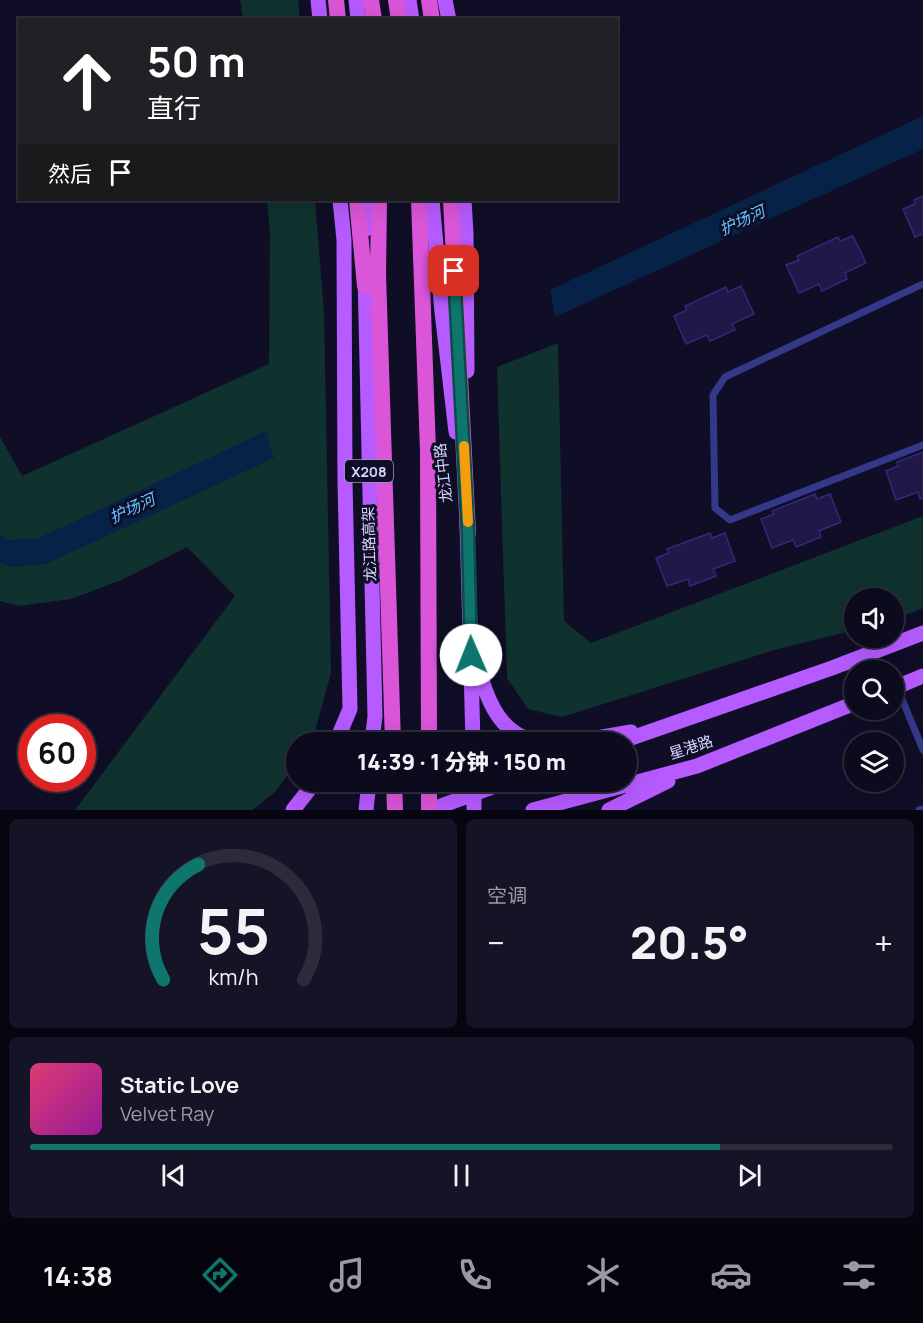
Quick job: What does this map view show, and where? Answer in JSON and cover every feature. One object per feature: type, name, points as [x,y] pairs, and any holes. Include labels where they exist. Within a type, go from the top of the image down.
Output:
[{"type":"highway","points":[[336,0],[338,18]]},
{"type":"highway","points":[[371,0],[374,18]]},
{"type":"highway","points":[[396,0],[399,18]]},
{"type":"highway","points":[[429,0],[432,18]]},
{"type":"highway","points":[[357,201],[365,286]]},
{"type":"highway","name":"龙江路高架","points":[[379,201],[378,286],[393,732]]},
{"type":"highway","points":[[419,201],[428,451],[429,732]]},
{"type":"highway","points":[[451,201],[468,533]]},
{"type":"highway","points":[[394,792],[395,810]]},
{"type":"highway","points":[[429,792],[429,810]]},
{"type":"main road","points":[[318,0],[320,18]]},
{"type":"main road","points":[[356,0],[358,18]]},
{"type":"main road","points":[[410,0],[412,18]]},
{"type":"main road","points":[[445,0],[449,18]]},
{"type":"main road","points":[[340,201],[344,240],[345,481],[350,709],[340,732]]},
{"type":"main road","name":"X208","points":[[366,201],[365,286],[375,716],[373,732]]},
{"type":"main road","name":"龙江中路","points":[[432,201],[442,312],[468,533],[473,732]]},
{"type":"main road","points":[[464,201],[468,533]]},
{"type":"main road","points":[[470,633],[483,685],[494,711],[512,732]]},
{"type":"main road","name":"星港路","points":[[637,736],[832,668],[923,633]]},
{"type":"main road","points":[[904,683],[923,676]]},
{"type":"main road","name":"星港路","points":[[533,810],[697,766],[844,707]]},
{"type":"main road","points":[[633,732],[669,726]]},
{"type":"main road","points":[[609,810],[697,766]]},
{"type":"main road","points":[[293,810],[307,792]]},
{"type":"main road","points":[[366,810],[368,792]]},
{"type":"main road","points":[[429,810],[464,792]]},
{"type":"main road","points":[[474,792],[474,810]]},
{"type":"lane","points":[[923,284],[725,377],[713,394],[716,508],[730,520],[923,445]]},
{"type":"lane","points":[[904,707],[923,750]]},
{"type":"green space","points":[[240,0],[298,0],[300,18],[243,18]]},
{"type":"green space","points":[[267,201],[315,201],[324,313],[331,673],[315,732],[286,732],[286,778],[275,792],[252,810],[75,810],[88,792],[96,792],[96,782],[235,596],[187,547],[119,581],[71,599],[18,606],[0,601],[0,437],[22,476],[269,364],[270,233]]},
{"type":"green space","points":[[558,343],[564,621],[591,643],[923,516],[923,608],[904,616],[904,588],[844,588],[844,633],[774,650],[562,717],[528,709],[507,678],[497,367]]},
{"type":"water","name":"护场河","points":[[923,116],[923,149],[555,317],[550,290]]},
{"type":"water","name":"护场河","points":[[266,431],[274,458],[46,564],[13,567],[0,563],[0,534],[8,540],[39,538]]},
{"type":"building","points":[[923,196],[923,234],[915,237],[903,209],[915,204],[914,200]]},
{"type":"building","points":[[853,236],[866,263],[845,273],[847,279],[822,291],[819,284],[799,293],[786,265],[799,260],[797,256],[838,237],[840,241]]},
{"type":"building","points":[[741,286],[754,314],[732,324],[735,330],[710,341],[707,335],[686,344],[674,316],[687,310],[685,306],[726,287],[728,292]]},
{"type":"building","points":[[923,452],[923,498],[920,499],[918,492],[896,500],[886,471],[898,466],[897,462]]},
{"type":"building","points":[[815,494],[817,499],[830,494],[841,522],[819,531],[821,537],[796,547],[793,540],[772,548],[761,519],[774,514],[772,511]]},
{"type":"building","points":[[710,533],[712,538],[725,533],[735,561],[713,569],[716,576],[690,586],[688,579],[667,586],[656,558],[669,553],[667,549]]},
{"type":"slow traffic","points":[[464,446],[468,522]]},
{"type":"route","points":[[454,271],[468,533],[471,655]]}]
